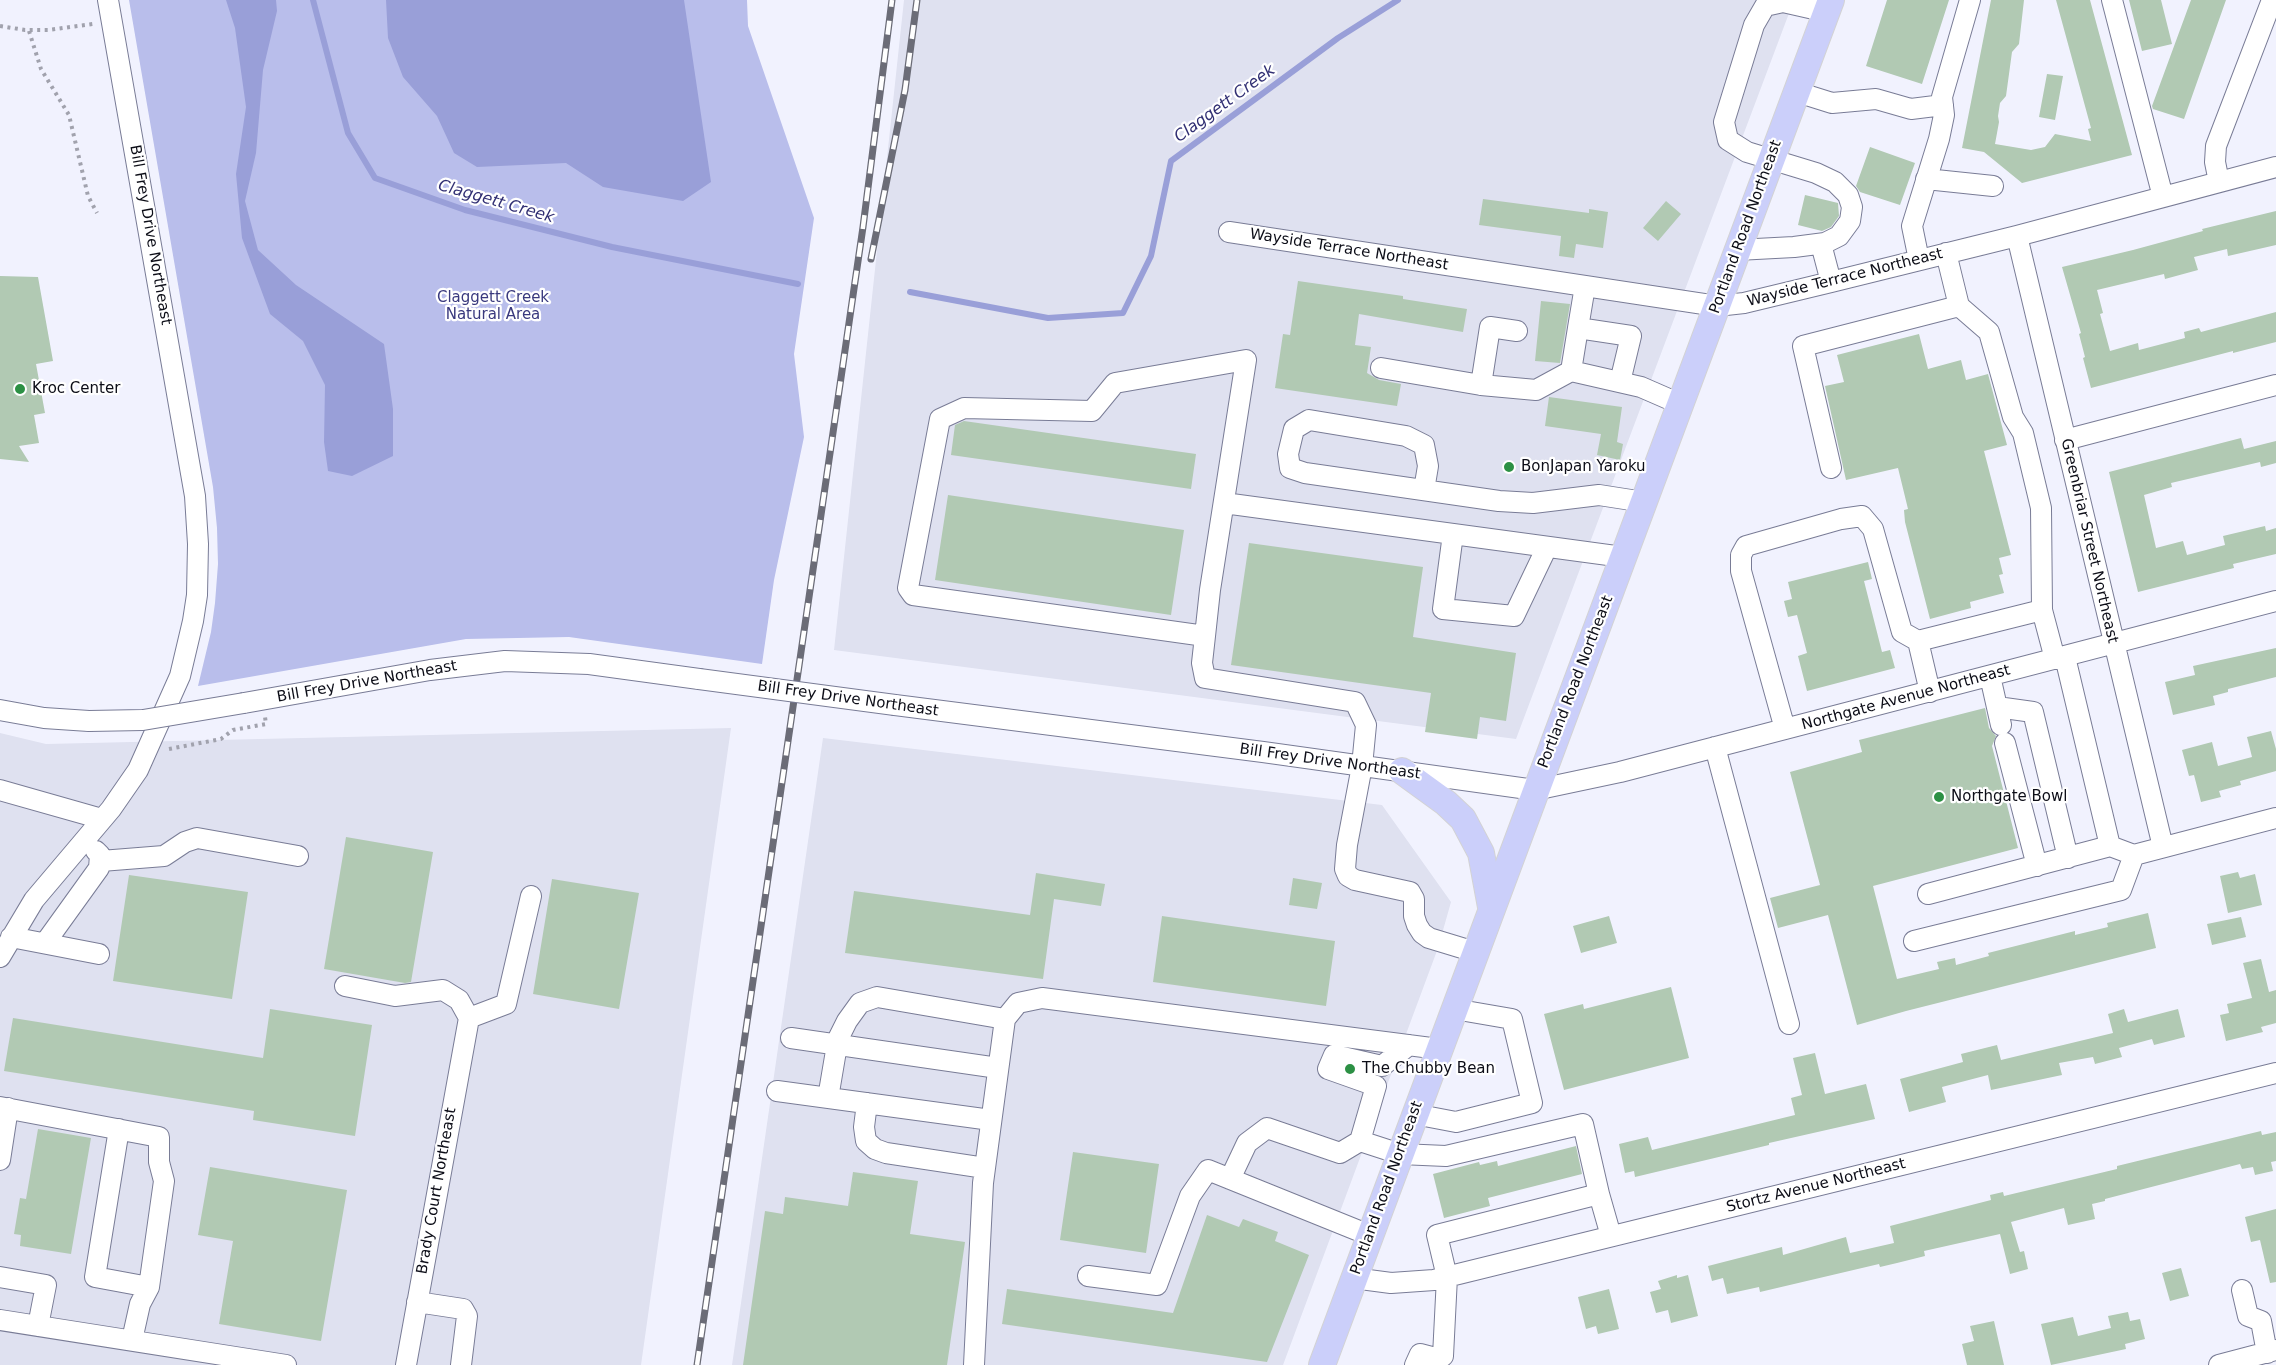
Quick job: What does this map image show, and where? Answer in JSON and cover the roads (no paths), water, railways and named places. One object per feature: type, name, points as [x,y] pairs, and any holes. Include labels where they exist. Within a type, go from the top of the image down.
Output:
[{"type":"main road","name":"Portland Road Northeast","points":[[1322,1365],[1829,6]]},
{"type":"main road","points":[[1402,771],[1446,803],[1463,819],[1478,843],[1491,908]]},
{"type":"street","points":[[1919,260],[1912,226],[1944,115],[1942,97],[1970,0]]},
{"type":"street","points":[[2112,0],[2163,197]]},
{"type":"street","points":[[2219,182],[2215,162],[2216,146],[2272,0]]},
{"type":"street","points":[[1737,250],[1821,244],[1839,236],[1850,221],[1852,207],[1848,195],[1842,188],[1816,173],[1748,152],[1728,140],[1724,122],[1754,25],[1765,6],[1783,2],[1829,6]]},
{"type":"street","name":"Bill Frey Drive Northeast","points":[[0,957],[34,900],[102,819],[138,770],[147,753],[180,676],[189,639],[198,576],[197,519],[174,373],[110,10]]},
{"type":"street","points":[[1797,92],[1832,103],[1876,99],[1911,109],[1943,105]]},
{"type":"street","name":"Wayside Terrace Northeast","points":[[1229,232],[1717,306],[1744,303],[2017,236],[2276,167]]},
{"type":"street","points":[[1926,179],[1993,186]]},
{"type":"street","name":"Greenbriar Street Northeast","points":[[2017,236],[2163,847]]},
{"type":"street","points":[[1821,244],[1831,282]]},
{"type":"street","points":[[1946,253],[1959,306],[1989,332],[2013,417],[2023,433],[2041,508],[2042,610],[2060,658],[2110,846]]},
{"type":"street","points":[[1571,371],[1585,286]]},
{"type":"street","points":[[1831,468],[1803,346],[1959,306]]},
{"type":"street","points":[[1481,385],[1490,327],[1517,331]]},
{"type":"street","points":[[1578,328],[1631,336],[1620,382]]},
{"type":"street","points":[[1205,636],[913,595],[908,588],[940,419],[964,408],[1092,411],[1115,383],[1246,360],[1205,636],[1202,663],[1205,678],[1355,702],[1366,725],[1362,766],[1345,858],[1345,869],[1348,876],[1410,892],[1414,899],[1414,916],[1422,933],[1429,938],[1475,951]]},
{"type":"street","points":[[1381,368],[1481,385],[1536,390],[1571,371],[1641,387],[1680,404]]},
{"type":"street","points":[[2066,440],[2276,385]]},
{"type":"street","points":[[1424,490],[1428,466],[1424,445],[1406,436],[1308,420],[1294,429],[1288,454],[1290,468],[1305,474],[1499,501],[1533,503],[1599,495],[1644,502]]},
{"type":"street","points":[[1224,503],[1623,557]]},
{"type":"street","points":[[1785,729],[1741,571],[1741,555],[1746,546],[1841,519],[1862,516],[1873,529],[1902,632],[1918,642],[1930,692]]},
{"type":"street","points":[[1454,534],[1443,609],[1514,616],[1547,547]]},
{"type":"street","name":"Northgate Avenue Northeast","points":[[1535,790],[1620,772],[2276,601]]},
{"type":"street","points":[[1918,642],[2042,610]]},
{"type":"street","name":"Bill Frey Drive Northeast","points":[[0,710],[44,718],[89,721],[143,720],[430,670],[505,662],[589,664],[1535,790]]},
{"type":"street","points":[[1990,676],[2037,866]]},
{"type":"street","points":[[2001,725],[2033,712],[2068,858]]},
{"type":"street","points":[[1715,747],[1789,1024]]},
{"type":"street","points":[[0,790],[102,819]]},
{"type":"street","points":[[1928,894],[2110,846],[2134,855],[2276,818]]},
{"type":"street","points":[[101,861],[164,856],[185,842],[197,838],[297,856]]},
{"type":"street","points":[[45,943],[99,868],[100,855],[81,844]]},
{"type":"street","points":[[1914,941],[2121,890],[2134,855]]},
{"type":"street","points":[[345,986],[395,996],[443,990],[459,1000],[469,1018],[506,1004],[531,896]]},
{"type":"street","points":[[11,937],[99,954]]},
{"type":"street","points":[[828,1098],[837,1046],[847,1021],[860,1003],[877,997],[1005,1019]]},
{"type":"street","points":[[974,1365],[985,1168],[1005,1019],[1018,1003],[1042,998],[1439,1049]]},
{"type":"street","points":[[1414,1114],[1456,1122],[1532,1103],[1512,1019],[1454,1009]]},
{"type":"street","name":"Brady Court Northeast","points":[[406,1365],[469,1018]]},
{"type":"street","points":[[791,1038],[998,1068]]},
{"type":"street","points":[[1230,1179],[1247,1143],[1267,1128],[1340,1153],[1360,1141],[1376,1086],[1328,1069],[1334,1055],[1382,1066],[1409,1045]]},
{"type":"street","name":"Stortz Avenue Northeast","points":[[1353,1278],[1391,1283],[1418,1282],[1447,1277],[2276,1073]]},
{"type":"street","points":[[777,1091],[991,1120]]},
{"type":"street","points":[[867,1103],[864,1127],[867,1141],[875,1149],[886,1153],[985,1168]]},
{"type":"street","points":[[0,1160],[4,1108],[159,1137],[159,1162],[164,1180],[149,1287],[140,1304],[132,1340]]},
{"type":"street","points":[[1360,1141],[1400,1154],[1446,1156],[1583,1124],[1611,1236]]},
{"type":"street","points":[[119,1129],[95,1277],[149,1287]]},
{"type":"street","points":[[1088,1276],[1157,1285],[1190,1196],[1208,1170],[1369,1235]]},
{"type":"street","points":[[1415,1365],[1420,1354],[1439,1359],[1443,1356],[1447,1277],[1437,1236],[1599,1194]]},
{"type":"street","points":[[0,1276],[46,1285],[38,1326]]},
{"type":"street","points":[[2219,1365],[2272,1352],[2261,1322],[2248,1316],[2242,1290]]},
{"type":"street","points":[[417,1302],[463,1309],[467,1316],[461,1365]]},
{"type":"street","points":[[0,1320],[132,1340],[179,1357],[286,1365]]},
{"type":"waterway","name":"Claggett Creek","points":[[313,0],[348,133],[375,178],[465,210],[612,247],[798,284]]},
{"type":"waterway","name":"Claggett Creek","points":[[910,292],[1048,318],[1123,313],[1151,256],[1171,161],[1338,38],[1398,0]]},
{"type":"railway","points":[[697,1365],[863,227],[892,0]]},
{"type":"railway","points":[[871,259],[905,90],[917,0]]},
{"type":"place","name":"Kroc Center","points":[[20,389]]},
{"type":"place","name":"BonJapan Yaroku","points":[[1509,467]]},
{"type":"place","name":"Northgate Bowl","points":[[1939,797]]},
{"type":"place","name":"The Chubby Bean","points":[[1350,1069]]},
{"type":"park label","name":"Claggett Creek Natural Area","points":[[493,306]]}]
